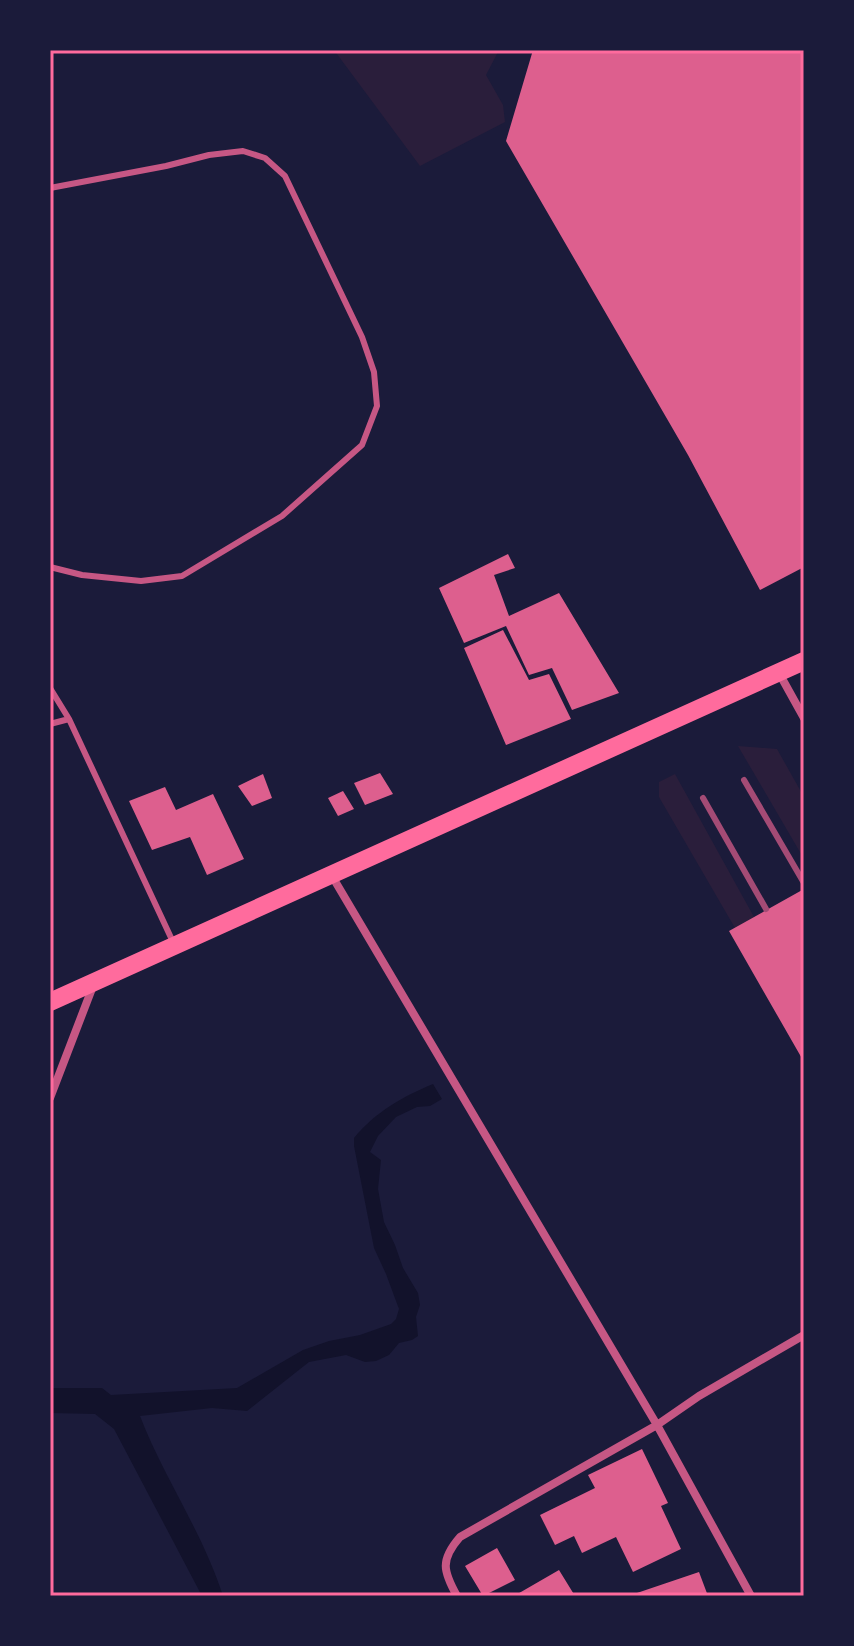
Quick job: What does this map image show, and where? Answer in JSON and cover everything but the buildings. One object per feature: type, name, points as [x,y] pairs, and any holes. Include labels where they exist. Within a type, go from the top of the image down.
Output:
[{"type":"main road","points":[[50,1002],[804,661]]},
{"type":"street","points":[[779,672],[804,718]]},
{"type":"street","points":[[331,875],[657,1425],[751,1596]]},
{"type":"street","points":[[50,1098],[94,982]]},
{"type":"street","points":[[457,1596],[446,1577],[445,1562],[449,1550],[460,1537],[657,1425],[699,1396],[804,1335]]},
{"type":"lane","points":[[50,188],[209,155],[243,151],[265,158],[285,176],[362,337],[374,372],[377,406],[362,445],[282,516],[182,576],[141,581],[82,575],[50,567]]},
{"type":"lane","points":[[50,688],[69,719],[174,945]]},
{"type":"lane","points":[[50,724],[69,719]]},
{"type":"shaded area","points":[[334,50],[499,50],[486,75],[503,105],[505,122],[420,166]]},
{"type":"shaded area","points":[[738,746],[777,749],[804,797],[804,859]]},
{"type":"shaded area","points":[[675,774],[754,917],[735,928],[659,797],[659,782]]},
{"type":"shaded area","points":[[433,1084],[442,1099],[396,1117],[378,1136],[370,1152],[381,1160],[378,1189],[384,1222],[403,1268],[418,1293],[418,1336],[399,1343],[389,1355],[376,1361],[365,1362],[346,1355],[309,1362],[247,1411],[212,1408],[140,1416],[205,1550],[223,1596],[202,1596],[114,1429],[95,1414],[50,1413],[50,1388],[102,1388],[111,1395],[237,1388],[303,1350],[391,1324],[399,1309],[374,1248],[354,1138],[390,1106]]},
{"type":"railway","points":[[744,780],[804,883]]},
{"type":"railway","points":[[703,798],[766,909]]}]
